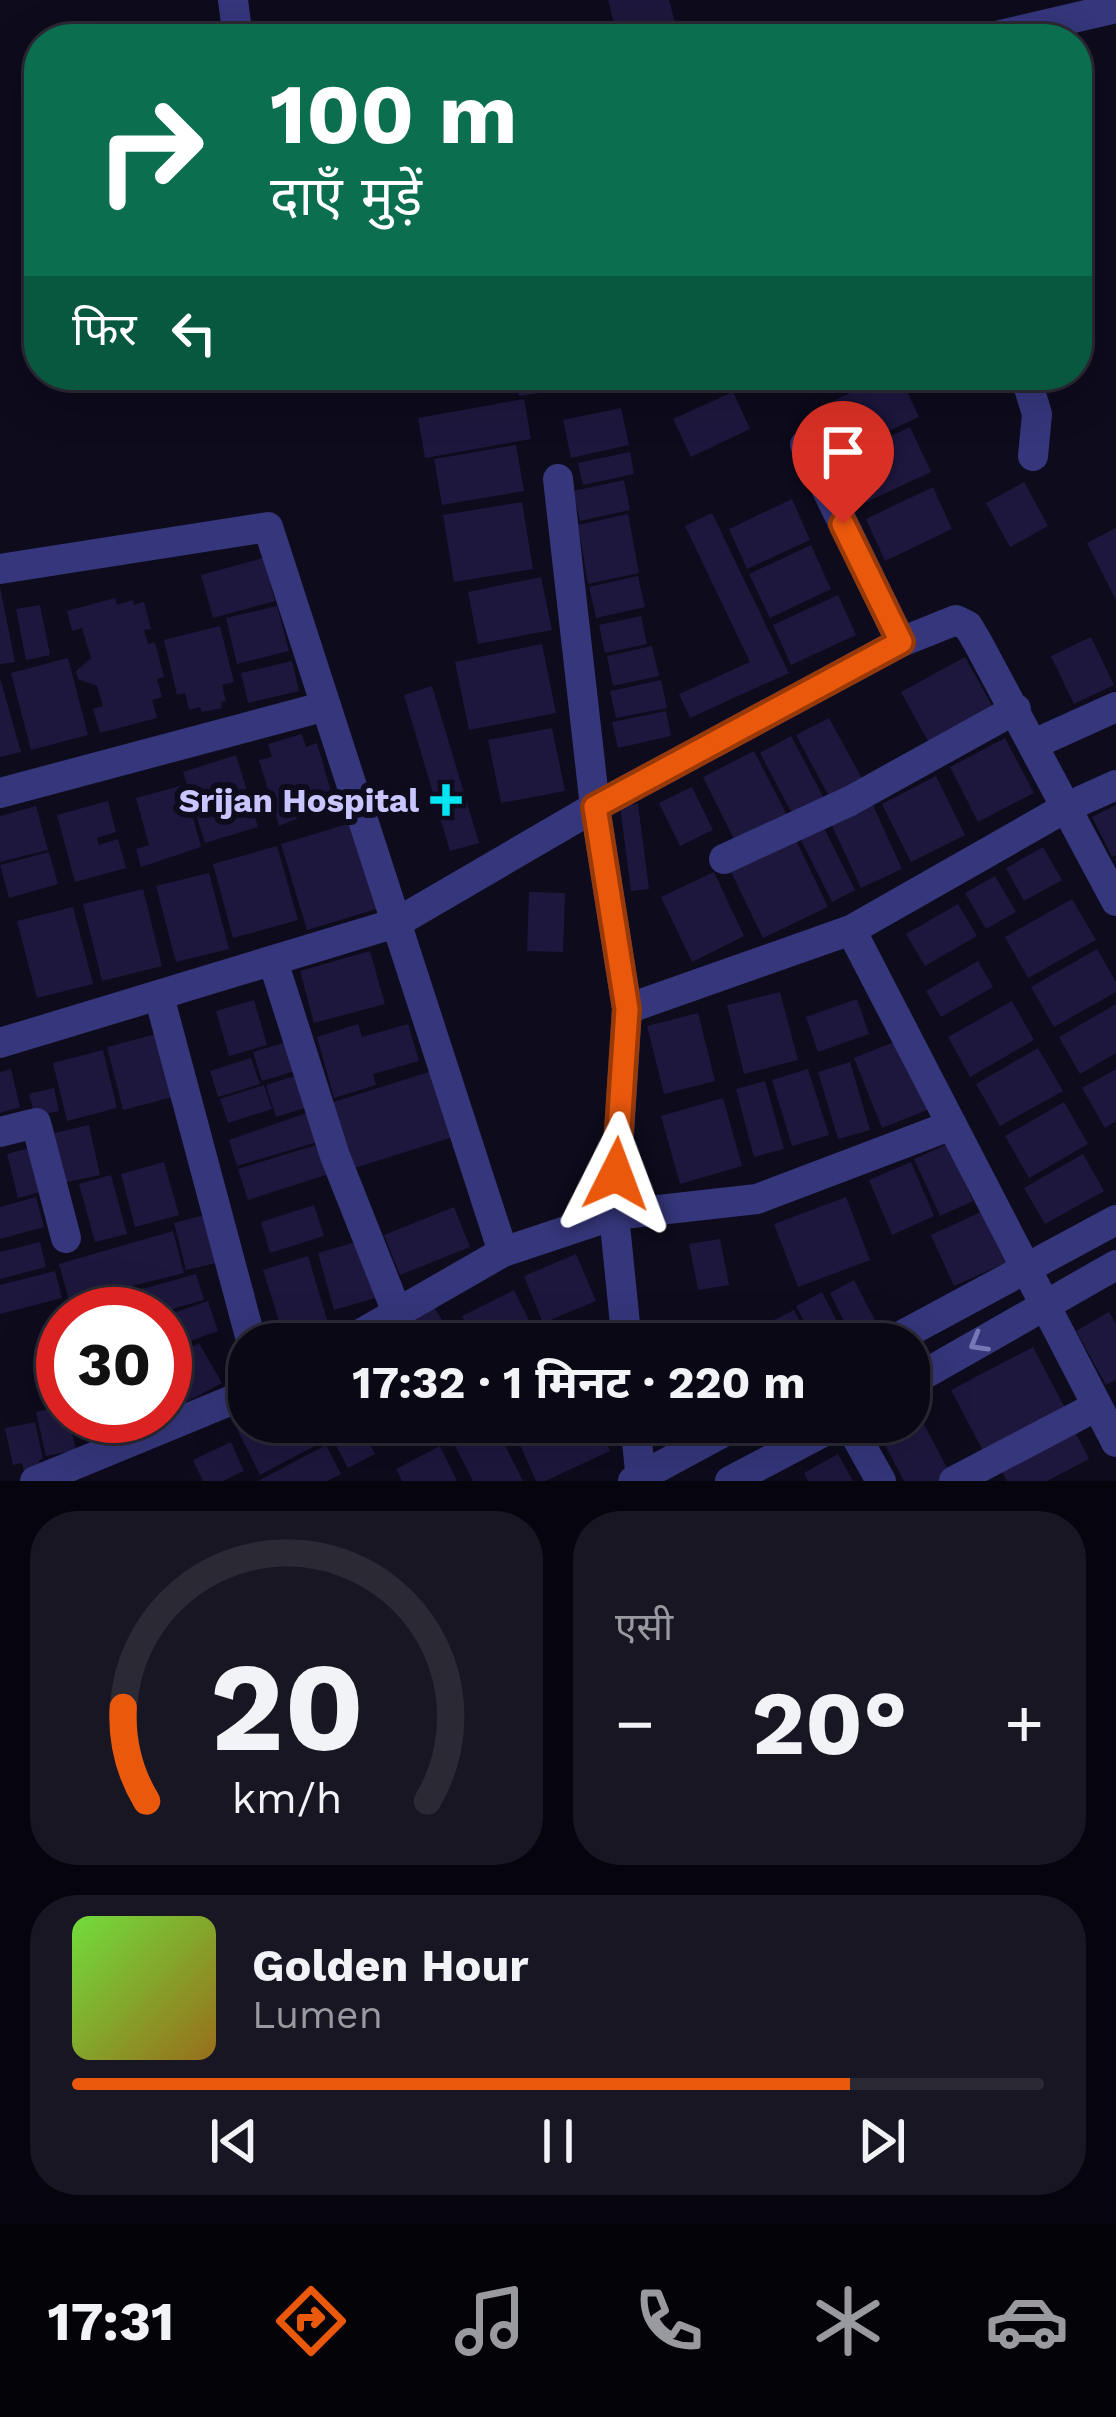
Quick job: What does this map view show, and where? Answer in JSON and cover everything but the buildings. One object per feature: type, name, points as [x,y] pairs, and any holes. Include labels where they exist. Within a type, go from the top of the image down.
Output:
[{"type":"street","points":[[1047,24],[1116,8]]},
{"type":"street","points":[[1029,390],[1036,414],[1033,457]]},
{"type":"street","points":[[805,445],[901,642]]},
{"type":"street","points":[[558,479],[595,807],[627,1009],[614,1215],[625,1323]]},
{"type":"street","points":[[0,568],[268,527],[503,1252]]},
{"type":"street","points":[[0,1043],[396,923],[595,807],[901,642],[956,620],[968,626],[1016,709],[1116,901]]},
{"type":"street","points":[[0,793],[326,706]]},
{"type":"street","points":[[1034,744],[1116,707]]},
{"type":"street","points":[[724,859],[850,801],[1016,709]]},
{"type":"street","points":[[627,1009],[851,930],[1067,807],[1116,785]]},
{"type":"street","points":[[851,930],[1116,1442]]},
{"type":"street","points":[[273,961],[335,1156],[398,1315]]},
{"type":"street","points":[[159,997],[246,1323]]},
{"type":"street","points":[[0,1132],[36,1123],[66,1238]]},
{"type":"street","points":[[383,1323],[503,1252],[614,1215],[757,1199],[952,1125]]},
{"type":"street","points":[[925,1323],[1116,1220]]},
{"type":"street","points":[[930,1371],[1116,1265]]},
{"type":"street","points":[[35,1481],[228,1402]]},
{"type":"street","points":[[954,1481],[1097,1406]]},
{"type":"street","points":[[636,1443],[638,1480],[704,1443]]},
{"type":"street","points":[[730,1481],[804,1443]]},
{"type":"street","points":[[858,1443],[881,1481]]},
{"type":"place","name":"Srijan Hospital","points":[[446,800]]},
{"type":"route","points":[[616,1174],[627,1009],[595,807],[901,642],[843,524]]}]
